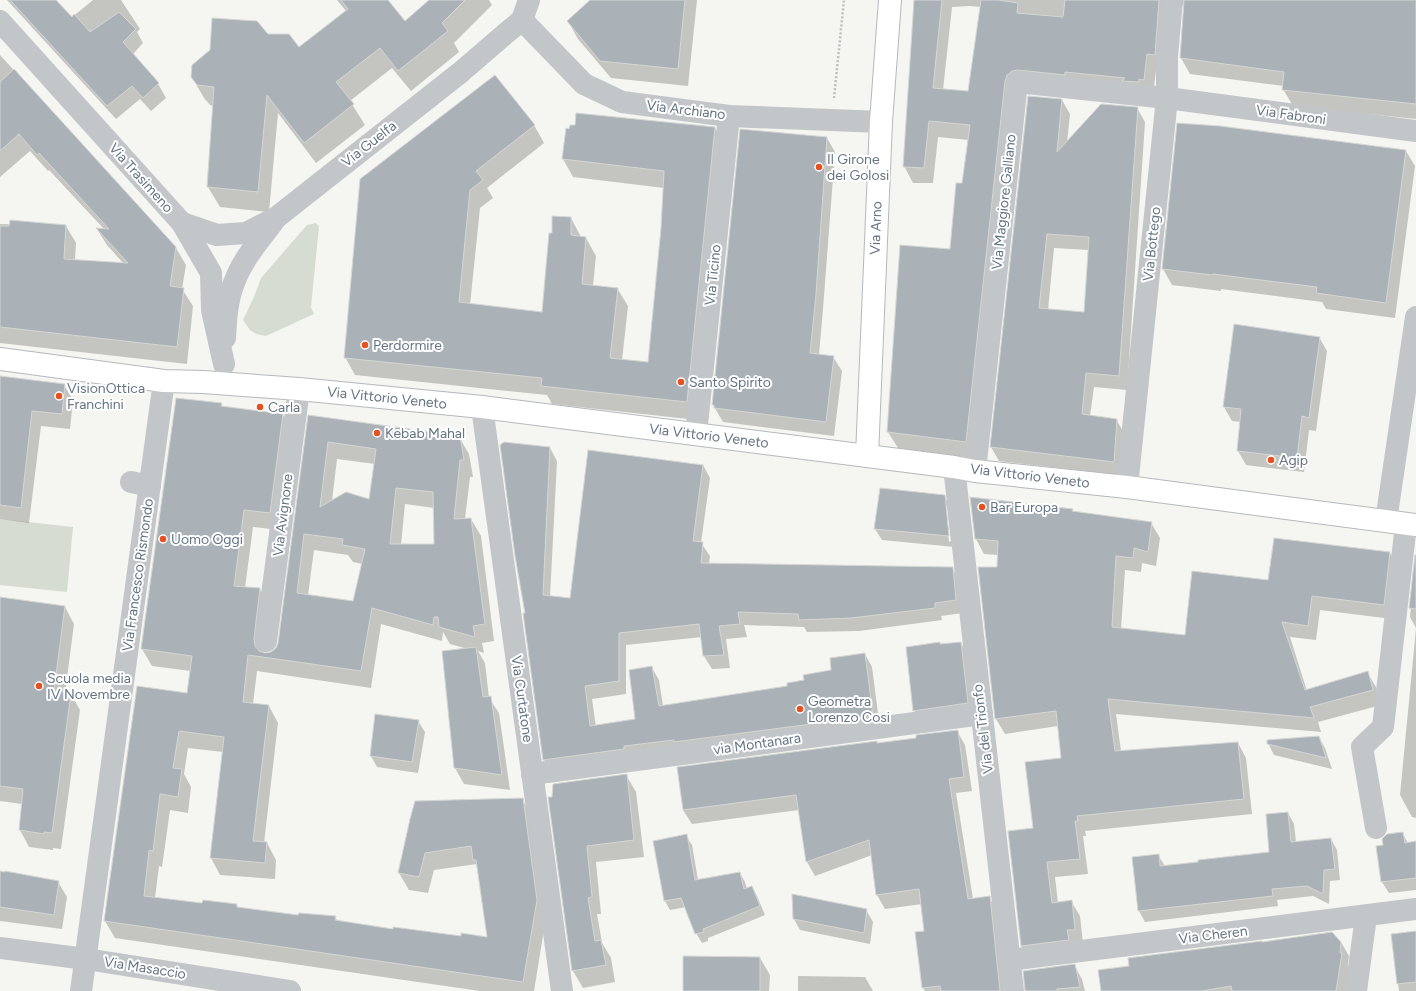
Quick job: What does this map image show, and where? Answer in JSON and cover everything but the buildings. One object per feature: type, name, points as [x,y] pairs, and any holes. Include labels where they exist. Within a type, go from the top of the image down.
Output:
[{"type":"main road","name":"Via Arno","points":[[867,456],[880,122],[890,0]]},
{"type":"main road","name":"Via Vittorio Veneto","points":[[0,359],[164,381],[223,373],[299,389],[482,407],[954,467],[975,471],[1127,487],[1403,524]]},
{"type":"street","name":"Via Bottego","points":[[1127,487],[1167,98],[1172,0]]},
{"type":"street","name":"Via Archiano","points":[[526,10],[584,84],[622,102],[729,116],[880,122]]},
{"type":"street","name":"Via Guelfa","points":[[182,223],[217,235],[246,233],[277,217],[461,72],[526,10]]},
{"type":"street","name":"Via Trasimeno","points":[[0,21],[182,223],[211,272],[212,310],[223,373]]},
{"type":"street","name":"Via Maggiore Galliano","points":[[975,471],[1017,82],[1167,98]]},
{"type":"street","name":"Via Fabroni","points":[[1167,98],[1416,131]]},
{"type":"street","name":"Via Ticino","points":[[696,434],[729,116]]},
{"type":"street","points":[[223,373],[227,313],[234,283],[249,254],[277,217]]},
{"type":"street","points":[[1376,828],[1362,747],[1383,727],[1403,524],[1416,317]]},
{"type":"street","name":"Via Francesco Rismondo","points":[[81,991],[86,959],[141,484],[164,381]]},
{"type":"street","name":"Via Avignone","points":[[266,641],[299,389]]},
{"type":"street","name":"Via Curtatone","points":[[482,407],[562,991]]},
{"type":"street","name":"Via del Trionfo","points":[[954,467],[1013,991]]},
{"type":"street","name":"via Montanara","points":[[532,774],[982,714]]},
{"type":"street","name":"Via Cheren","points":[[1009,960],[1416,910]]},
{"type":"street","points":[[1356,991],[1366,916]]},
{"type":"street","name":"Via Masaccio","points":[[0,948],[86,959],[290,991]]},
{"type":"path","points":[[832,120],[844,0]]},
{"type":"shaded area","points":[[316,223],[319,226],[311,307],[314,314],[266,336],[256,334],[250,330],[243,320],[261,278],[307,225]]},
{"type":"shaded area","points":[[0,519],[73,527],[67,592],[0,585]]},
{"type":"place","name":"Il Girone dei Golosi","points":[[819,167]]},
{"type":"place","name":"Perdormire","points":[[365,345]]},
{"type":"place","name":"Santo Spirito","points":[[681,382]]},
{"type":"place","name":"VisionOttica Franchini","points":[[59,396]]},
{"type":"place","name":"Carla","points":[[260,407]]},
{"type":"place","name":"Kebab Mahal","points":[[377,433]]},
{"type":"place","name":"Agip","points":[[1271,460]]},
{"type":"place","name":"Bar Europa","points":[[982,507]]},
{"type":"place","name":"Uomo Oggi","points":[[163,539]]},
{"type":"place","name":"Scuola media IV Novembre","points":[[39,686]]},
{"type":"place","name":"Geometra Lorenzo Cosi","points":[[800,709]]}]
